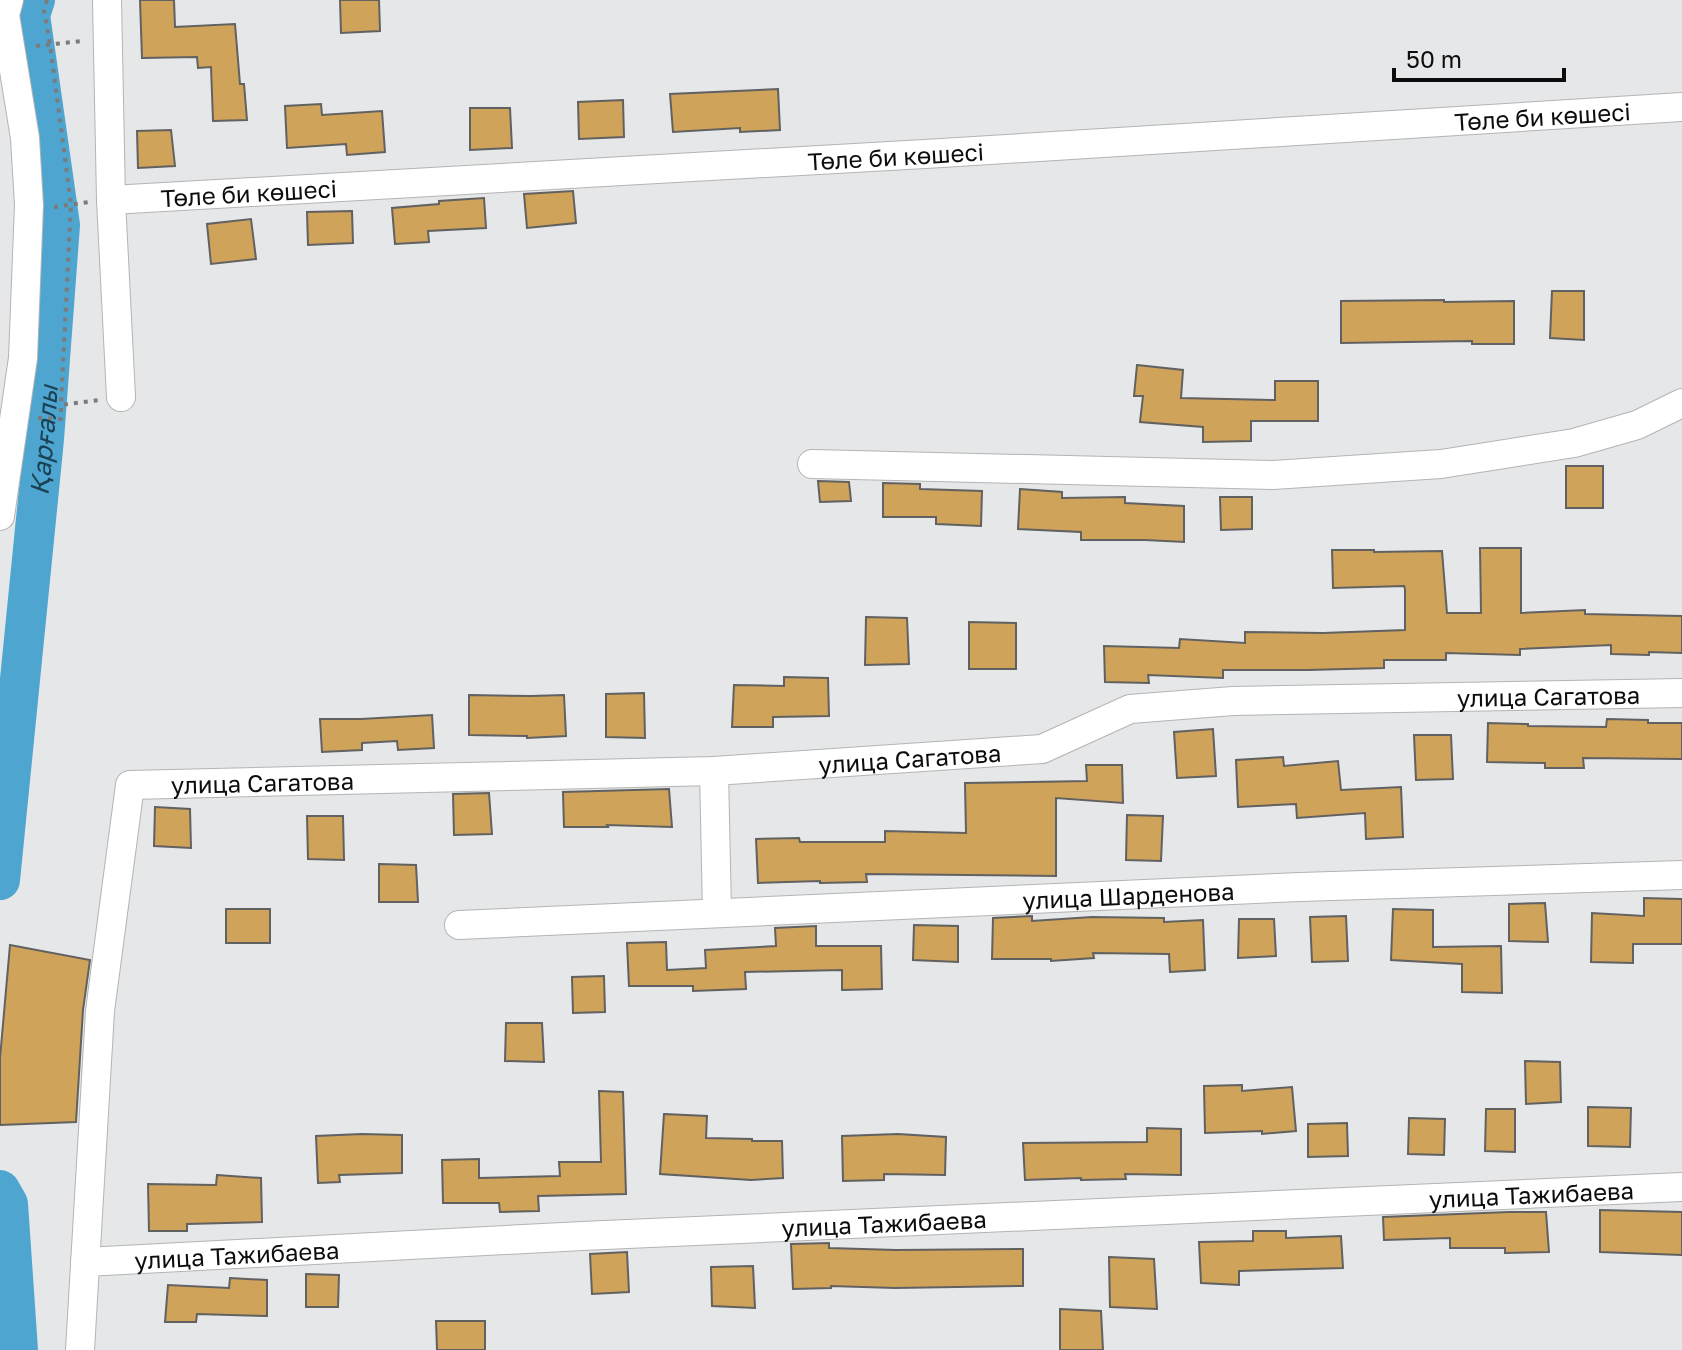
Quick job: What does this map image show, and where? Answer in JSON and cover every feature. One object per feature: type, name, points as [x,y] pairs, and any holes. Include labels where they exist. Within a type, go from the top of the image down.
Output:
[{"type":"street","points":[[0,516],[23,358],[29,205],[25,138],[5,15],[9,0]]},
{"type":"street","points":[[107,0],[111,200],[121,397]]},
{"type":"street","name":"Төле би көшесі","points":[[111,200],[1682,107]]},
{"type":"street","points":[[812,464],[1273,475],[1441,464],[1574,443],[1637,425],[1682,403]]},
{"type":"street","name":"улица Сагатова","points":[[85,1262],[100,1011],[130,785],[714,771],[1042,749],[1130,709],[1203,703],[1682,693]]},
{"type":"street","points":[[714,771],[717,913]]},
{"type":"street","name":"улица Шарденова","points":[[459,925],[1284,888],[1682,875]]},
{"type":"street","name":"улица Тажибаева","points":[[85,1262],[597,1235],[1682,1187]]},
{"type":"street","points":[[80,1350],[85,1262]]},
{"type":"path","points":[[33,417],[61,419],[71,204],[44,10],[47,0]]},
{"type":"path","points":[[50,44],[109,39]]},
{"type":"path","points":[[51,207],[71,204]]},
{"type":"path","points":[[61,405],[121,397]]},
{"type":"building","points":[[140,0],[174,0],[175,27],[235,24],[240,84],[244,84],[247,120],[213,121],[211,67],[198,68],[197,57],[142,58]]},
{"type":"building","points":[[340,0],[379,0],[380,31],[341,33]]},
{"type":"building","points":[[778,89],[780,130],[740,132],[740,128],[673,132],[670,94]]},
{"type":"building","points":[[623,100],[624,137],[579,139],[578,102]]},
{"type":"building","points":[[321,104],[322,115],[382,111],[385,152],[347,155],[346,144],[287,148],[285,106]]},
{"type":"building","points":[[470,108],[510,108],[512,148],[470,150]]},
{"type":"building","points":[[171,130],[175,166],[138,168],[137,131]]},
{"type":"building","points":[[573,191],[576,223],[527,228],[524,194]]},
{"type":"building","points":[[484,198],[486,228],[428,231],[429,242],[395,244],[392,208]]},
{"type":"building","points":[[352,211],[353,243],[308,245],[307,212]]},
{"type":"building","points":[[251,219],[256,259],[211,264],[207,224]]},
{"type":"building","points":[[1552,291],[1584,291],[1584,340],[1550,338]]},
{"type":"building","points":[[1341,301],[1514,301],[1514,344],[1472,344],[1472,341],[1341,343]]},
{"type":"building","points":[[1137,365],[1183,370],[1181,398],[1275,400],[1275,381],[1318,381],[1318,421],[1251,421],[1251,441],[1203,442],[1203,427],[1140,422],[1143,396],[1134,396]]},
{"type":"building","points":[[1566,466],[1603,466],[1603,508],[1566,508]]},
{"type":"building","points":[[818,481],[849,482],[851,501],[820,502]]},
{"type":"building","points":[[883,483],[920,484],[920,489],[982,491],[981,526],[936,524],[936,517],[883,517]]},
{"type":"building","points":[[1020,489],[1062,492],[1062,498],[1125,497],[1125,503],[1184,506],[1184,542],[1081,540],[1081,532],[1018,529]]},
{"type":"building","points":[[1220,497],[1252,497],[1252,529],[1221,530]]},
{"type":"building","points":[[1480,548],[1521,548],[1521,613],[1585,610],[1585,614],[1682,616],[1682,653],[1611,654],[1611,645],[1520,649],[1520,655],[1446,653],[1446,660],[1384,660],[1384,668],[1223,670],[1223,678],[1148,675],[1149,683],[1105,682],[1104,646],[1179,648],[1180,639],[1245,643],[1245,632],[1405,630],[1404,586],[1333,588],[1332,550],[1442,551],[1447,613],[1481,613]]},
{"type":"building","points":[[866,617],[907,618],[909,664],[865,665]]},
{"type":"building","points":[[969,622],[1016,623],[1016,669],[969,669]]},
{"type":"building","points":[[784,677],[828,678],[829,716],[773,717],[773,727],[732,727],[734,685],[784,686]]},
{"type":"building","points":[[644,693],[645,738],[606,737],[606,694]]},
{"type":"building","points":[[469,695],[564,695],[566,736],[527,738],[469,735]]},
{"type":"building","points":[[432,715],[434,748],[398,750],[397,741],[362,743],[362,750],[322,752],[320,719]]},
{"type":"building","points":[[1607,719],[1682,723],[1682,759],[1583,758],[1584,768],[1545,768],[1545,763],[1487,762],[1488,723],[1606,727]]},
{"type":"building","points":[[1213,729],[1216,776],[1177,778],[1174,732]]},
{"type":"building","points":[[1414,735],[1451,735],[1453,779],[1416,780]]},
{"type":"building","points":[[1283,757],[1284,766],[1338,761],[1341,790],[1401,787],[1403,837],[1366,839],[1365,813],[1297,818],[1296,804],[1238,807],[1236,760]]},
{"type":"building","points":[[1086,765],[1122,765],[1123,803],[1056,798],[1056,876],[866,874],[867,882],[758,883],[756,839],[885,842],[885,831],[966,833],[965,783],[1087,781]]},
{"type":"building","points":[[669,789],[672,827],[564,827],[563,792]]},
{"type":"building","points":[[489,793],[492,834],[454,835],[453,794]]},
{"type":"building","points":[[155,807],[190,809],[191,848],[154,846]]},
{"type":"building","points":[[1127,815],[1163,816],[1161,861],[1126,860]]},
{"type":"building","points":[[307,816],[343,816],[344,860],[308,859]]},
{"type":"building","points":[[379,864],[416,865],[418,902],[379,902]]},
{"type":"building","points":[[1644,898],[1682,899],[1682,944],[1633,944],[1633,963],[1591,962],[1592,913],[1644,916]]},
{"type":"building","points":[[1545,903],[1548,942],[1509,941],[1509,904]]},
{"type":"building","points":[[226,909],[270,909],[270,943],[226,943]]},
{"type":"building","points":[[1393,909],[1433,910],[1433,947],[1501,946],[1502,993],[1462,992],[1462,964],[1391,960]]},
{"type":"building","points":[[1032,916],[1032,921],[1092,917],[1164,918],[1164,922],[1203,920],[1205,970],[1170,972],[1169,954],[1093,953],[1094,958],[1051,961],[992,959],[993,918]]},
{"type":"building","points":[[1346,916],[1348,961],[1312,962],[1310,917]]},
{"type":"building","points":[[1239,919],[1274,919],[1276,956],[1238,958]]},
{"type":"building","points":[[914,925],[958,926],[958,962],[913,960]]},
{"type":"building","points":[[816,926],[816,946],[881,946],[882,989],[842,990],[842,970],[745,972],[746,989],[693,991],[693,986],[629,986],[627,943],[666,942],[667,970],[706,968],[705,950],[776,946],[775,928]]},
{"type":"building","points":[[10,945],[90,960],[83,1010],[76,1122],[0,1125],[0,1058]]},
{"type":"building","points":[[604,976],[605,1012],[573,1013],[572,977]]},
{"type":"building","points":[[506,1023],[542,1023],[544,1062],[505,1061]]},
{"type":"building","points":[[1525,1061],[1560,1062],[1561,1102],[1526,1104]]},
{"type":"building","points":[[1242,1085],[1242,1091],[1292,1087],[1296,1131],[1205,1133],[1204,1086]]},
{"type":"building","points":[[599,1091],[623,1092],[626,1194],[538,1196],[539,1211],[500,1212],[499,1203],[443,1203],[442,1160],[479,1159],[479,1178],[560,1176],[559,1162],[601,1162]]},
{"type":"building","points":[[1588,1107],[1631,1108],[1630,1147],[1588,1146]]},
{"type":"building","points":[[1486,1109],[1515,1109],[1515,1152],[1485,1151]]},
{"type":"building","points":[[664,1114],[707,1116],[706,1138],[782,1141],[783,1178],[751,1180],[660,1174]]},
{"type":"building","points":[[1409,1118],[1445,1119],[1444,1155],[1408,1154]]},
{"type":"building","points":[[1347,1123],[1348,1156],[1308,1157],[1308,1124]]},
{"type":"building","points":[[1147,1128],[1181,1129],[1181,1175],[1125,1174],[1126,1179],[1025,1180],[1023,1143],[1147,1142]]},
{"type":"building","points":[[898,1134],[946,1137],[945,1175],[884,1174],[884,1180],[843,1181],[842,1136]]},
{"type":"building","points":[[402,1135],[402,1173],[339,1175],[340,1182],[318,1183],[316,1136]]},
{"type":"building","points":[[217,1175],[261,1178],[262,1222],[187,1224],[187,1231],[149,1231],[148,1184],[216,1185]]},
{"type":"building","points":[[1600,1210],[1682,1212],[1682,1255],[1600,1252]]},
{"type":"building","points":[[1546,1212],[1549,1252],[1505,1253],[1505,1248],[1450,1248],[1450,1238],[1384,1240],[1383,1217]]},
{"type":"building","points":[[1253,1231],[1286,1231],[1286,1238],[1341,1236],[1343,1268],[1239,1271],[1239,1285],[1201,1283],[1199,1242],[1253,1241]]},
{"type":"building","points":[[829,1243],[829,1248],[1023,1249],[1023,1286],[831,1286],[793,1289],[791,1244]]},
{"type":"building","points":[[627,1252],[629,1292],[592,1294],[590,1254]]},
{"type":"building","points":[[1109,1257],[1154,1259],[1157,1309],[1110,1307]]},
{"type":"building","points":[[753,1266],[755,1308],[712,1306],[711,1267]]},
{"type":"building","points":[[306,1274],[339,1275],[338,1307],[306,1307]]},
{"type":"building","points":[[230,1278],[267,1280],[267,1316],[197,1314],[196,1322],[165,1322],[168,1285],[229,1288]]},
{"type":"building","points":[[1060,1309],[1101,1311],[1103,1350],[1060,1350]]},
{"type":"building","points":[[436,1321],[485,1321],[485,1350],[437,1350]]},
{"type":"waterway","name":"Қарғалы","points":[[0,880],[44,439],[60,225],[30,15],[35,0]]},
{"type":"waterway","name":"Қарғалы","points":[[0,1190],[8,1204],[18,1350]]}]
